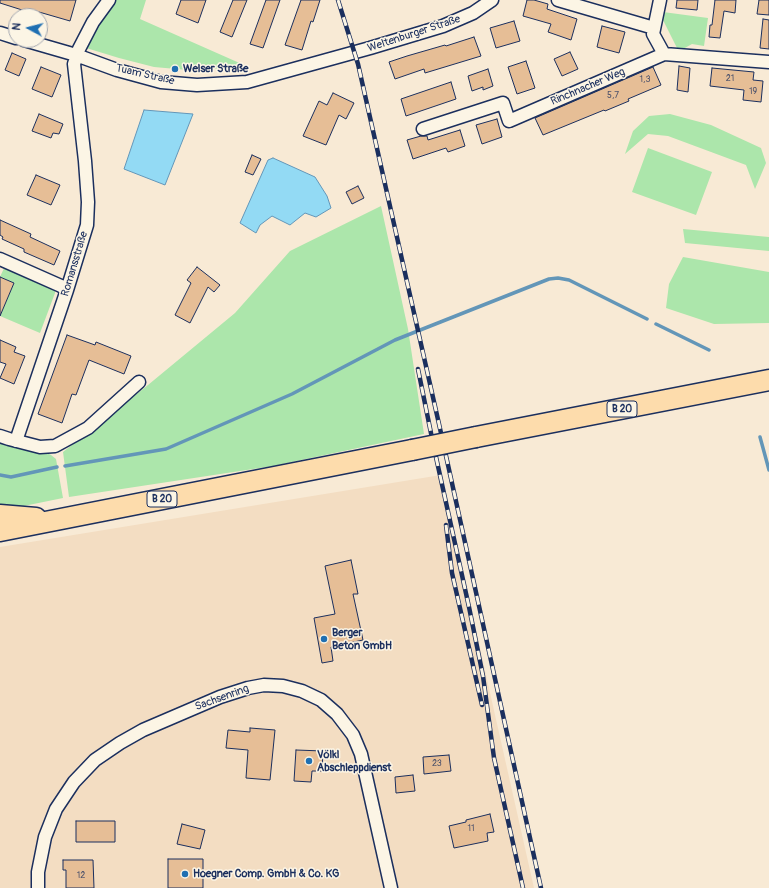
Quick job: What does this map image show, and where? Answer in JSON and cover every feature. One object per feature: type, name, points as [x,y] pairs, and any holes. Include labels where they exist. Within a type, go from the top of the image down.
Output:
[{"type":"highway","name":"B 20","points":[[0,531],[769,380]]},
{"type":"highway","points":[[0,515],[19,516],[51,521]]},
{"type":"street","points":[[76,55],[93,22],[109,0]]},
{"type":"street","name":"Weltenburger Straße","points":[[355,53],[443,26],[473,13],[492,0]]},
{"type":"street","points":[[558,0],[654,28]]},
{"type":"street","points":[[660,0],[653,34],[664,54]]},
{"type":"street","name":"Tuam Straße","points":[[48,47],[76,55],[117,70],[161,82],[197,85],[247,82],[355,53]]},
{"type":"street","name":"Rinchnacher Weg","points":[[423,129],[503,103],[509,121],[664,54],[769,62]]},
{"type":"street","name":"Romansstraße","points":[[16,441],[67,290],[87,225],[88,202],[85,161],[74,64],[76,55]]},
{"type":"street","points":[[0,259],[67,290]]},
{"type":"street","points":[[0,436],[40,447],[55,446],[88,428],[138,382]]},
{"type":"street","name":"Sachsenring","points":[[38,888],[38,872],[45,838],[56,809],[74,782],[95,760],[120,743],[144,730],[220,696],[264,685],[302,691],[320,700],[338,714],[353,735],[361,754],[391,888]]},
{"type":"shaded area","points":[[441,475],[534,888],[0,888],[0,547]]},
{"type":"green space","points":[[113,0],[146,0],[140,19],[244,65],[199,71],[154,67],[83,47]]},
{"type":"green space","points":[[663,12],[708,18],[704,46],[692,44],[683,49],[677,48],[662,18]]},
{"type":"green space","points":[[670,114],[711,125],[761,148],[766,163],[755,189],[746,165],[668,136],[648,134],[625,154],[633,131],[649,116]]},
{"type":"green space","points":[[648,148],[712,172],[696,215],[632,192]]},
{"type":"green space","points":[[381,206],[408,329],[424,434],[273,466],[69,497],[63,452],[148,385],[235,313],[290,251]]},
{"type":"green space","points":[[683,229],[769,237],[769,251],[685,243]]},
{"type":"green space","points":[[683,257],[769,272],[769,323],[714,324],[666,308],[669,284]]},
{"type":"green space","points":[[5,266],[55,289],[55,293],[40,333],[0,316],[0,301],[5,304],[14,283],[0,277]]},
{"type":"green space","points":[[0,441],[20,449],[43,451],[56,459],[63,498],[9,509],[0,509]]},
{"type":"water","points":[[144,110],[193,114],[165,185],[124,169]]},
{"type":"water","points":[[273,158],[315,177],[327,196],[331,208],[316,217],[305,213],[290,225],[272,216],[260,225],[256,233],[240,223],[268,160]]},
{"type":"building","points":[[0,0],[76,0],[70,21],[48,15],[48,8],[16,8],[0,3]]},
{"type":"building","points":[[181,0],[206,0],[198,23],[176,14]]},
{"type":"building","points":[[233,0],[247,0],[232,37],[220,32]]},
{"type":"building","points":[[266,0],[280,0],[263,48],[250,44]]},
{"type":"building","points":[[301,0],[320,0],[313,22],[311,21],[302,50],[285,45]]},
{"type":"building","points":[[527,0],[534,0],[548,4],[547,9],[577,19],[571,40],[548,32],[551,24],[523,16]]},
{"type":"building","points":[[677,0],[698,0],[697,10],[676,8]]},
{"type":"building","points":[[715,0],[736,0],[735,13],[724,11],[720,38],[709,37]]},
{"type":"building","points":[[759,0],[769,0],[769,15],[757,14]]},
{"type":"building","points":[[763,19],[769,20],[769,49],[760,48]]},
{"type":"building","points":[[514,21],[520,41],[496,48],[490,28]]},
{"type":"building","points":[[602,26],[625,32],[619,53],[597,47]]},
{"type":"building","points":[[474,37],[481,56],[425,73],[424,69],[395,79],[389,62]]},
{"type":"building","points":[[570,52],[578,69],[562,76],[554,59]]},
{"type":"building","points":[[12,53],[26,59],[19,76],[5,70]]},
{"type":"building","points":[[526,61],[535,88],[517,94],[508,67]]},
{"type":"building","points":[[679,66],[690,68],[688,92],[677,90]]},
{"type":"building","points":[[41,67],[61,75],[52,97],[32,89]]},
{"type":"building","points":[[653,67],[661,85],[628,99],[629,101],[543,135],[535,118]]},
{"type":"building","points":[[712,68],[754,72],[753,80],[763,81],[761,102],[743,100],[744,90],[710,86]]},
{"type":"building","points":[[488,69],[493,86],[483,90],[483,87],[472,91],[468,76]]},
{"type":"building","points":[[451,82],[456,99],[406,116],[401,99]]},
{"type":"building","points":[[333,93],[354,103],[346,119],[339,115],[326,145],[303,136],[319,101],[327,105]]},
{"type":"building","points":[[39,114],[63,124],[59,134],[53,133],[51,138],[32,131]]},
{"type":"building","points":[[497,119],[502,137],[482,144],[476,125]]},
{"type":"building","points":[[460,130],[465,146],[448,152],[446,148],[413,159],[407,140],[427,136],[428,140]]},
{"type":"building","points":[[252,155],[261,159],[253,175],[245,172]]},
{"type":"building","points":[[36,175],[60,185],[51,205],[27,195]]},
{"type":"building","points":[[358,186],[364,198],[352,204],[346,192]]},
{"type":"building","points":[[0,220],[31,234],[30,237],[60,251],[54,265],[24,252],[24,249],[2,239],[3,237],[0,235]]},
{"type":"building","points":[[197,267],[220,285],[214,292],[208,287],[190,323],[175,315],[191,283],[187,280]]},
{"type":"building","points":[[0,277],[14,283],[0,316]]},
{"type":"building","points":[[67,335],[95,345],[96,342],[131,356],[124,374],[89,360],[76,395],[72,394],[62,423],[38,414]]},
{"type":"building","points":[[0,340],[16,347],[14,352],[25,356],[14,384],[0,378],[6,364],[0,362]]},
{"type":"building","points":[[351,560],[358,594],[353,594],[363,640],[331,647],[333,661],[322,663],[314,618],[335,614],[325,566]]},
{"type":"building","points":[[250,728],[275,730],[270,780],[246,778],[248,750],[226,748],[228,730],[250,732]]},
{"type":"building","name":"Völkl Abschleppdienst","points":[[296,750],[323,751],[322,771],[312,771],[311,782],[294,781]]},
{"type":"building","points":[[449,755],[451,771],[424,774],[423,757]]},
{"type":"building","points":[[413,775],[415,791],[396,793],[395,777]]},
{"type":"building","points":[[490,814],[494,832],[487,833],[488,841],[454,848],[449,826]]},
{"type":"building","points":[[76,821],[115,821],[115,842],[76,842]]},
{"type":"building","points":[[182,824],[205,830],[200,849],[177,844]]},
{"type":"building","name":"Hoegner Comp. GmbH & Co. KG","points":[[168,859],[203,859],[203,888],[168,888]]},
{"type":"building","points":[[63,860],[93,860],[94,888],[66,888],[66,870],[63,870]]},
{"type":"waterway","points":[[65,466],[166,449],[292,394],[395,340],[549,279],[558,278],[569,280],[647,319]]},
{"type":"waterway","points":[[656,324],[709,350]]},
{"type":"waterway","points":[[760,437],[769,470]]},
{"type":"waterway","points":[[0,475],[11,477],[57,467]]},
{"type":"railway","points":[[338,0],[358,64],[541,888]]},
{"type":"railway","points":[[418,369],[483,676],[494,758],[523,888]]},
{"type":"railway","points":[[446,525],[452,573],[482,705]]},
{"type":"place","name":"Welser Straße","points":[[175,69]]},
{"type":"place","name":"Berger Beton GmbH","points":[[324,639]]},
{"type":"place","name":"Völkl Abschleppdienst","points":[[309,761]]},
{"type":"place","name":"Hoegner Comp. GmbH & Co. KG","points":[[185,874]]}]
